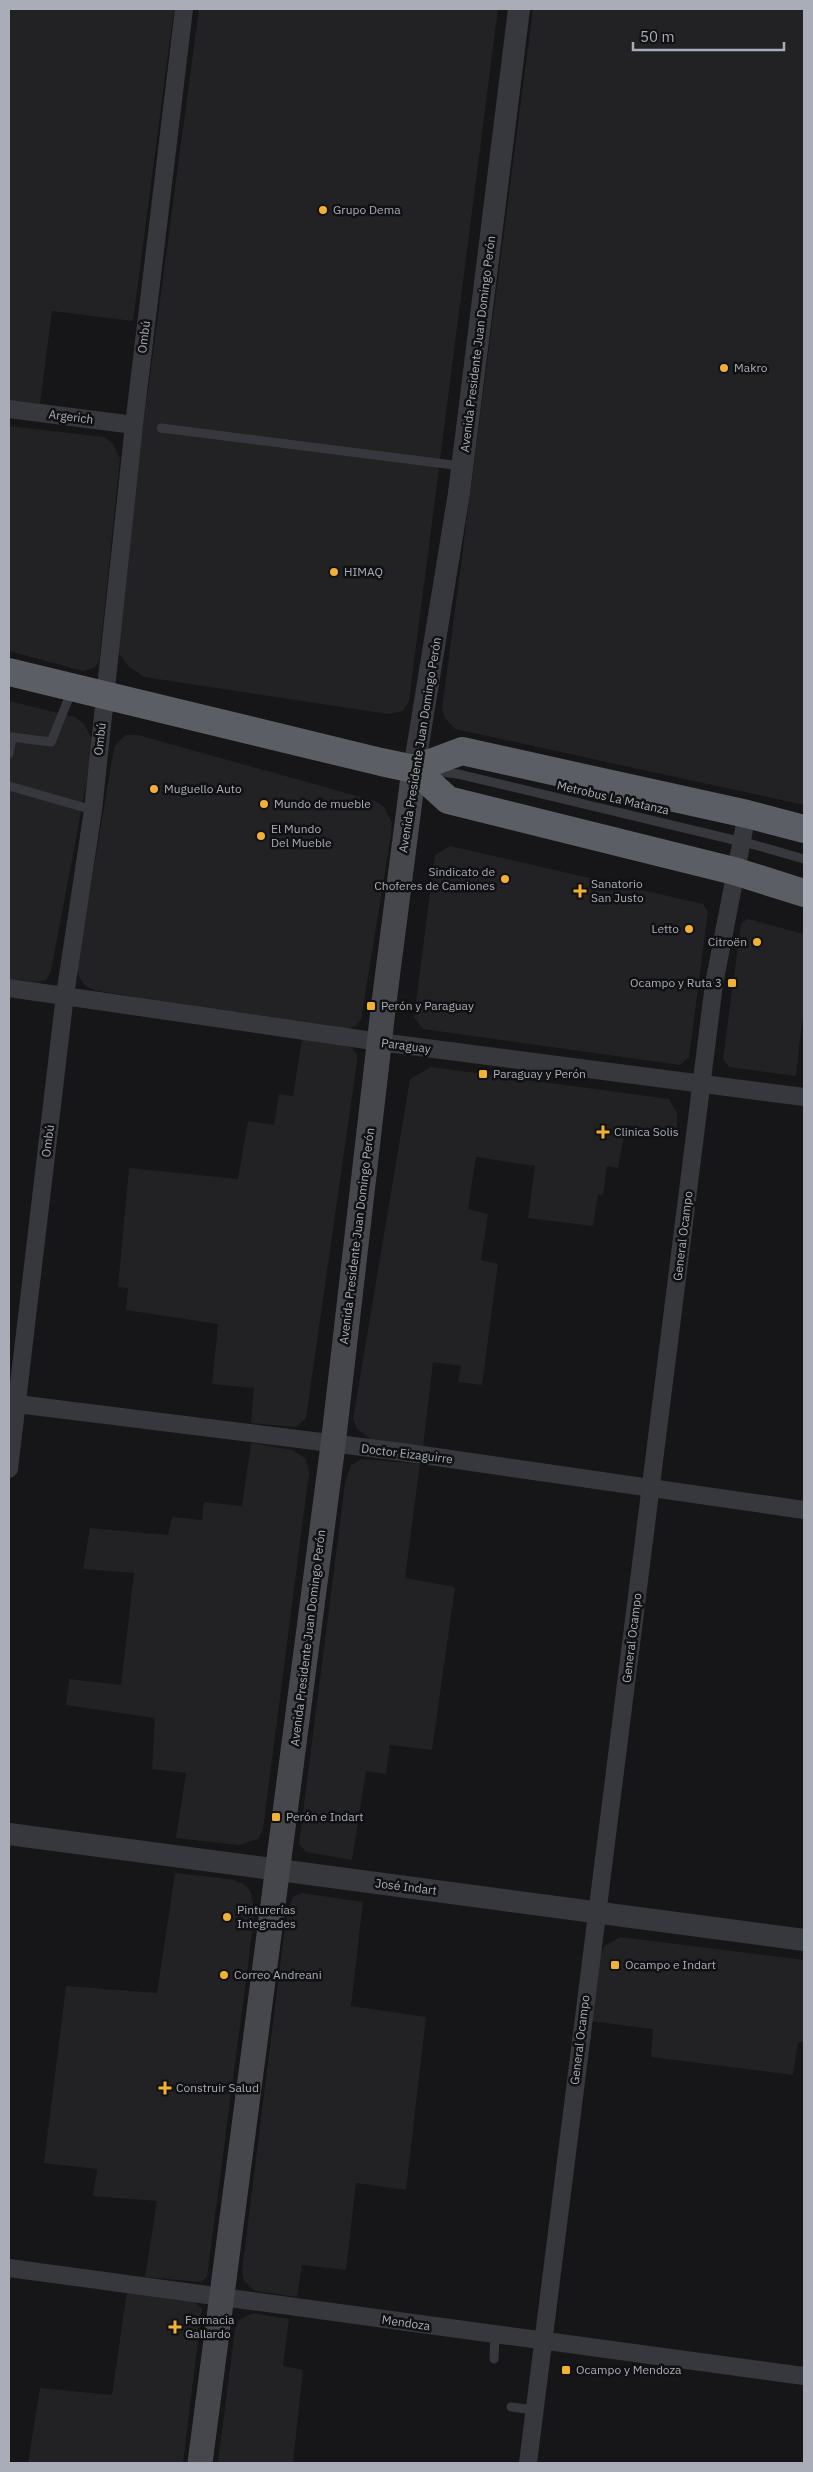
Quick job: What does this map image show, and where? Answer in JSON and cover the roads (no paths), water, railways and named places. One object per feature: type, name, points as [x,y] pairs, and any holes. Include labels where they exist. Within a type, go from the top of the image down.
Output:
[{"type":"highway","points":[[9,672],[414,769],[448,800],[734,872],[804,893]]},
{"type":"highway","points":[[414,769],[462,750],[747,814],[804,829]]},
{"type":"main road","name":"Avenida Presidente Juan Domingo Perón","points":[[200,2463],[224,2298],[277,1871],[333,1445],[414,769]]},
{"type":"street","name":"Ombú","points":[[9,1469],[13,1403],[66,994],[93,810],[134,425],[184,9]]},
{"type":"street","name":"Avenida Presidente Juan Domingo Perón","points":[[414,769],[462,467],[519,9]]},
{"type":"street","name":"Argerich","points":[[9,408],[134,425]]},
{"type":"street","name":"General Ocampo","points":[[528,2463],[545,2342],[596,1912],[652,1488],[714,984],[734,872],[747,814]]},
{"type":"street","name":"Paraguay","points":[[9,988],[66,994],[380,1042],[804,1097]]},
{"type":"street","name":"Doctor Eizaguirre","points":[[13,1403],[333,1445],[402,1452],[804,1510]]},
{"type":"street","name":"José Indart","points":[[9,1834],[804,1940]]},
{"type":"street","name":"Mendoza","points":[[9,2268],[804,2376]]},
{"type":"lane","points":[[161,428],[462,467]]},
{"type":"lane","points":[[9,754],[12,737],[51,742],[73,688]]},
{"type":"lane","name":"Metrobus La Matanza","points":[[414,769],[458,774],[741,841],[804,859]]},
{"type":"lane","points":[[9,786],[93,810]]},
{"type":"lane","points":[[734,872],[804,882]]},
{"type":"lane","points":[[494,2359],[495,2335]]},
{"type":"lane","points":[[511,2407],[535,2410]]},
{"type":"place","name":"Grupo Dema","points":[[323,210]]},
{"type":"place","name":"Makro","points":[[724,368]]},
{"type":"place","name":"HIMAQ","points":[[334,572]]},
{"type":"place","name":"Muguello Auto","points":[[154,789]]},
{"type":"place","name":"Mundo de mueble","points":[[264,804]]},
{"type":"place","name":"El Mundo Del Mueble","points":[[261,836]]},
{"type":"place","name":"Sindicato de Choferes de Camiones","points":[[505,879]]},
{"type":"place","name":"Sanatorio San Justo","points":[[580,891]]},
{"type":"place","name":"Letto","points":[[689,929]]},
{"type":"place","name":"Citroën","points":[[757,942]]},
{"type":"place","name":"Ocampo y Ruta 3","points":[[732,983]]},
{"type":"place","name":"Perón y Paraguay","points":[[371,1006]]},
{"type":"place","name":"Paraguay y Perón","points":[[483,1074]]},
{"type":"place","name":"Clinica Solis","points":[[603,1132]]},
{"type":"place","name":"Perón e Indart","points":[[276,1817]]},
{"type":"place","name":"Pinturerías Integrades","points":[[227,1917]]},
{"type":"place","name":"Ocampo e Indart","points":[[615,1965]]},
{"type":"place","name":"Correo Andreani","points":[[224,1975]]},
{"type":"place","name":"Construir Salud","points":[[165,2088]]},
{"type":"place","name":"Farmacia Gallardo","points":[[175,2327]]},
{"type":"place","name":"Ocampo y Mendoza","points":[[566,2370]]}]
